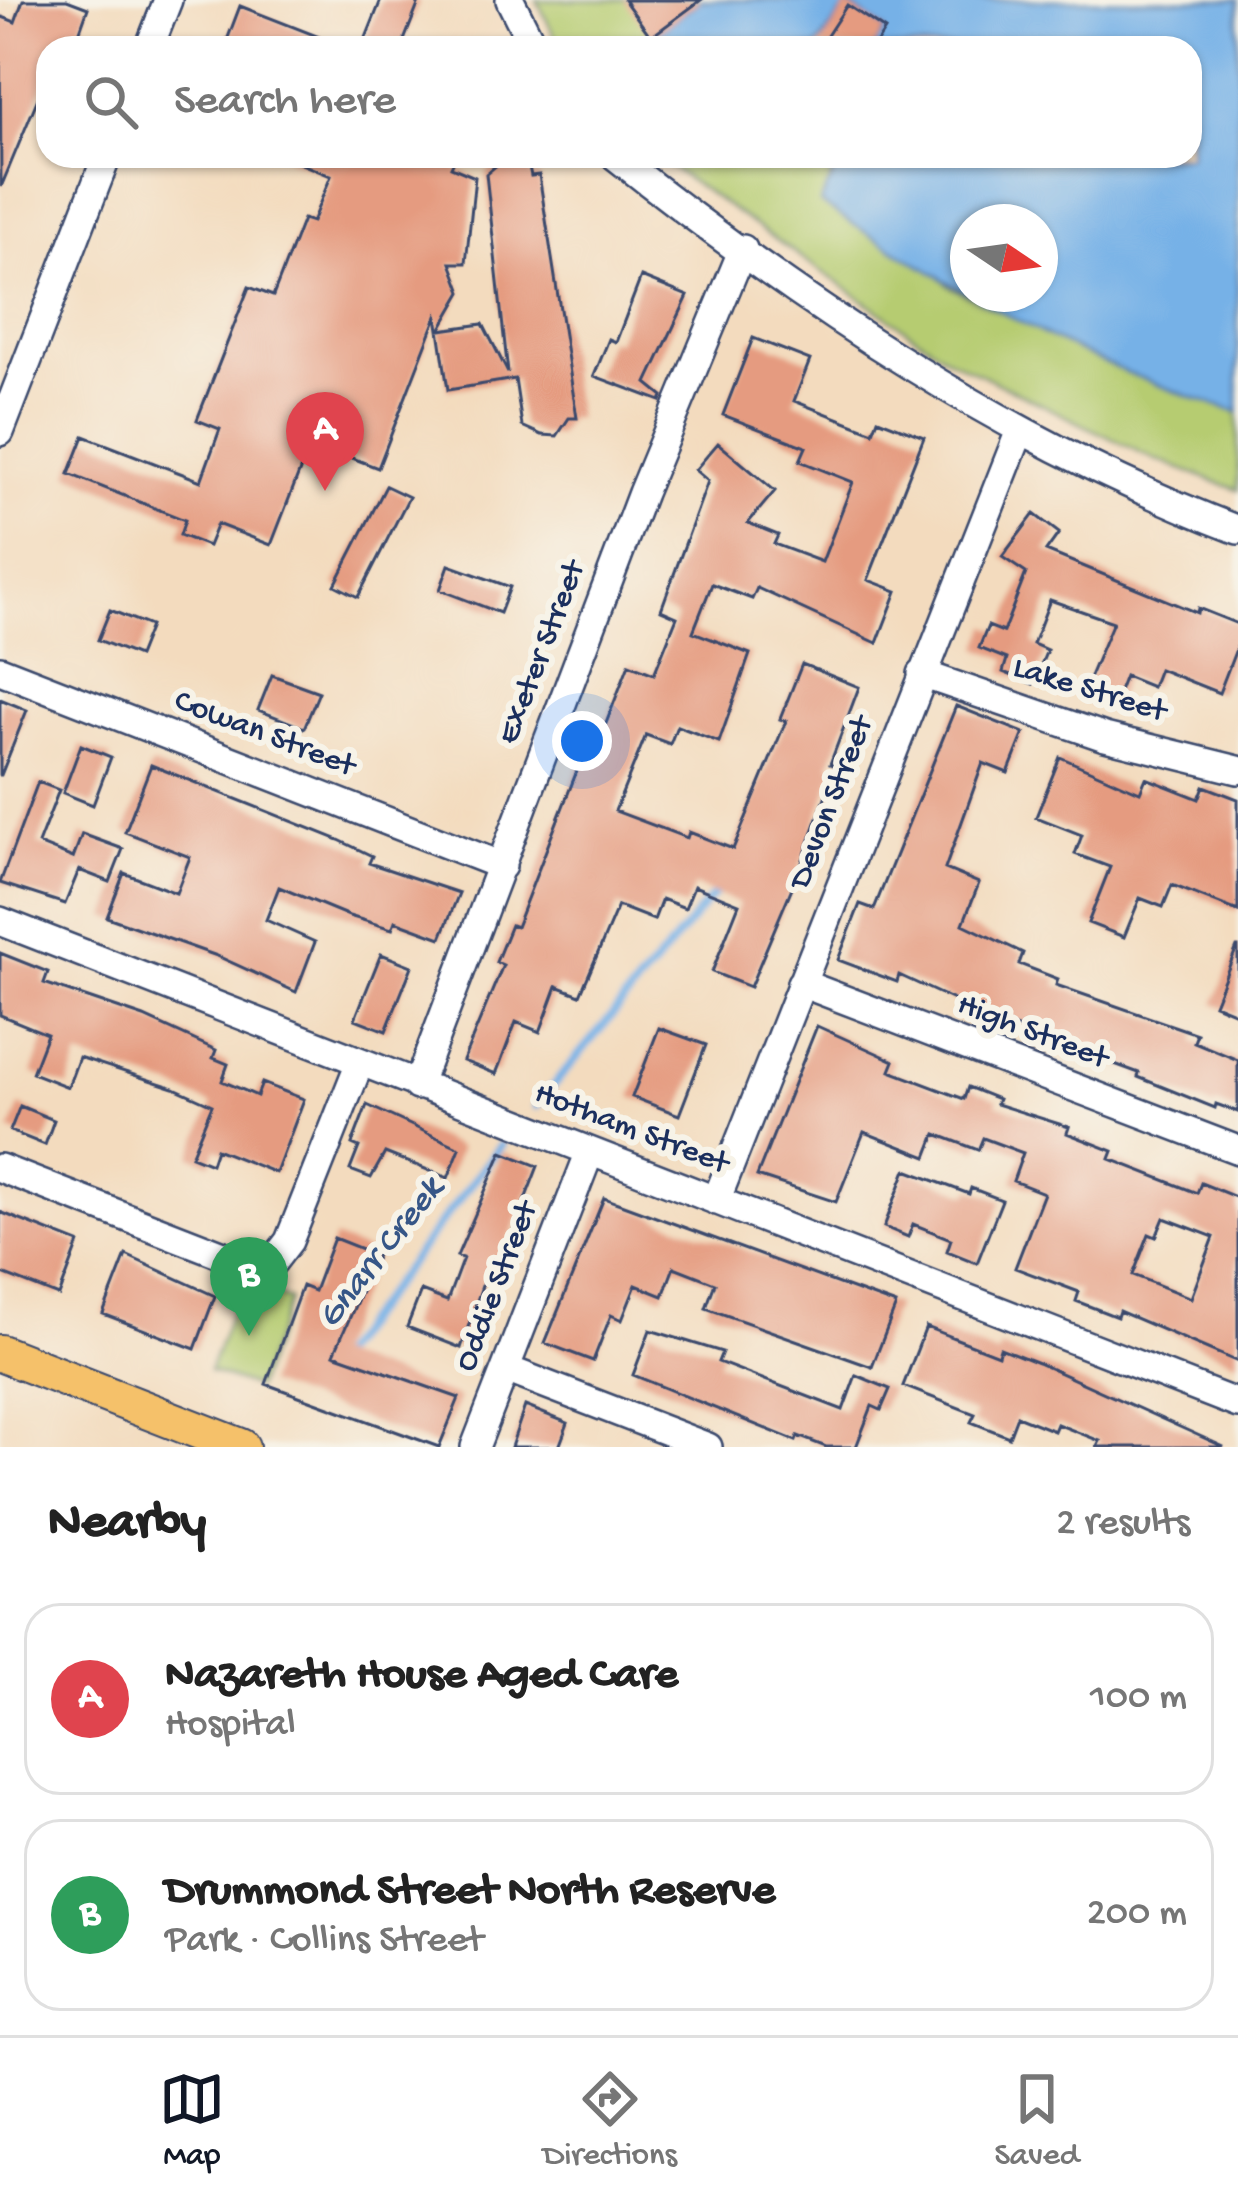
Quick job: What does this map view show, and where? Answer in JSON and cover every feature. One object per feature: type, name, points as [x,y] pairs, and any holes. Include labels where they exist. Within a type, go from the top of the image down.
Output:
[{"type":"main road","points":[[0,1353],[222,1444]]},
{"type":"street","points":[[154,36],[168,0]]},
{"type":"street","points":[[510,0],[528,36]]},
{"type":"street","points":[[0,432],[102,168]]},
{"type":"street","points":[[632,168],[743,249],[1019,433],[1133,488],[1238,530]]},
{"type":"street","name":"Exeter Street","points":[[417,1086],[642,493],[743,249]]},
{"type":"street","name":"Devon Street","points":[[716,1201],[1019,433]]},
{"type":"street","name":"Cowan Street","points":[[0,670],[502,866]]},
{"type":"street","name":"Lake Street","points":[[922,674],[1105,737],[1238,770]]},
{"type":"street","name":"Hotham Street","points":[[0,921],[1238,1404]]},
{"type":"street","name":"High Street","points":[[801,983],[1238,1150]]},
{"type":"street","points":[[0,1168],[230,1258],[269,1264],[289,1241],[360,1062]]},
{"type":"street","name":"Oddie Street","points":[[475,1447],[589,1154]]},
{"type":"street","points":[[506,1369],[708,1447]]},
{"type":"green space","points":[[537,0],[701,0],[651,36],[554,36]]},
{"type":"green space","points":[[671,168],[835,168],[829,177],[950,286],[950,312],[1007,312],[1238,412],[1238,490],[1154,459],[949,359]]},
{"type":"green space","points":[[242,1283],[289,1300],[256,1388],[209,1371]]},
{"type":"water","points":[[701,0],[1238,0],[1238,412],[1127,373],[1002,312],[1058,312],[1058,204],[950,204],[950,283],[820,203],[837,168],[1202,168],[1202,36],[881,36],[885,30],[848,5],[825,36],[652,36]]},
{"type":"building","points":[[23,0],[67,0],[88,8],[78,36],[36,36],[36,103],[1,187],[0,16],[15,22]]},
{"type":"building","points":[[381,0],[420,0],[406,36],[367,36]]},
{"type":"building","points":[[624,0],[701,0],[652,36]]},
{"type":"building","points":[[847,5],[885,30],[881,36],[827,36]]},
{"type":"building","points":[[240,6],[317,36],[229,36]]},
{"type":"building","points":[[311,168],[453,168],[475,177],[466,263],[451,263],[462,292],[440,330],[483,324],[508,373],[486,174],[493,168],[529,168],[531,176],[539,175],[577,418],[569,418],[557,436],[522,426],[515,379],[448,390],[437,316],[378,468],[311,442],[271,545],[217,524],[208,546],[180,535],[185,520],[69,474],[84,436],[201,481],[220,429],[197,420],[249,287],[273,296],[303,219],[312,222],[331,176]]},
{"type":"building","points":[[641,277],[688,296],[647,383],[663,396],[661,401],[594,376],[609,339],[616,342]]},
{"type":"building","points":[[753,338],[810,360],[794,401],[873,432],[878,419],[924,437],[868,580],[897,591],[877,643],[757,588],[752,599],[712,584],[693,632],[750,654],[719,742],[677,726],[670,744],[646,735],[615,811],[687,838],[689,832],[733,849],[786,721],[780,719],[802,664],[859,687],[830,764],[836,766],[750,987],[712,972],[739,904],[694,886],[685,908],[662,899],[654,920],[618,906],[580,995],[557,986],[540,1032],[516,1022],[496,1074],[463,1061],[503,965],[496,962],[511,925],[516,927],[596,722],[605,726],[629,664],[654,674],[677,617],[661,610],[708,481],[695,470],[718,443],[775,491],[748,523],[778,535],[774,544],[822,562],[853,482],[800,461],[806,447],[723,415]]},
{"type":"building","points":[[386,486],[409,497],[358,597],[335,585]]},
{"type":"building","points":[[1034,514],[1059,533],[1046,551],[1197,613],[1198,608],[1238,624],[1238,644],[1219,693],[1159,669],[1152,687],[1125,676],[1111,712],[1080,700],[1113,622],[1050,600],[1033,644],[1047,650],[1033,684],[1003,672],[1007,659],[979,648],[988,626],[1003,632],[1026,573],[1002,557]]},
{"type":"building","points":[[449,565],[510,587],[500,613],[440,590]]},
{"type":"building","points":[[110,610],[150,626],[138,656],[98,640]]},
{"type":"building","points":[[272,675],[319,692],[304,728],[258,710]]},
{"type":"building","points":[[0,699],[27,710],[1,775],[0,775]]},
{"type":"building","points":[[956,706],[1024,733],[1008,773],[983,763],[945,869],[979,883],[963,924],[1023,953],[1019,964],[1058,979],[1056,985],[1197,1034],[1194,1042],[1238,1060],[1238,1112],[1216,1104],[1215,1108],[1138,1077],[1139,1073],[1006,1024],[899,975],[897,982],[838,960],[860,904],[874,909]]},
{"type":"building","points":[[81,745],[111,757],[93,805],[63,793]]},
{"type":"building","points":[[1060,757],[1140,792],[1146,778],[1199,799],[1204,786],[1238,799],[1238,911],[1172,885],[1163,907],[1140,898],[1124,937],[1088,923],[1110,867],[1075,854],[1082,835],[1036,817]]},
{"type":"building","points":[[151,765],[339,840],[372,856],[369,863],[459,893],[441,938],[395,921],[392,929],[349,916],[279,887],[266,920],[315,942],[296,992],[217,956],[107,917],[124,873],[176,893],[190,857],[125,832]]},
{"type":"building","points":[[38,782],[59,790],[38,844],[73,858],[82,834],[123,849],[110,882],[79,870],[65,904],[0,883]]},
{"type":"building","points":[[1238,947],[1238,1014],[1214,1004]]},
{"type":"building","points":[[0,953],[48,972],[44,983],[144,1017],[216,1050],[213,1058],[228,1064],[222,1081],[257,1096],[262,1083],[304,1099],[276,1173],[216,1149],[211,1164],[191,1156],[212,1105],[174,1088],[79,1057],[68,1087],[32,1073],[47,1034],[0,1015]]},
{"type":"building","points":[[381,954],[412,966],[386,1031],[355,1019]]},
{"type":"building","points":[[817,1026],[894,1061],[890,1071],[964,1099],[968,1087],[998,1099],[996,1104],[1069,1127],[1067,1133],[1113,1151],[1110,1159],[1197,1193],[1201,1183],[1238,1198],[1238,1362],[1119,1311],[1117,1317],[1076,1301],[1079,1292],[1015,1268],[1044,1193],[1013,1181],[1023,1153],[983,1138],[978,1150],[936,1134],[927,1157],[864,1132],[836,1202],[757,1176]],"holes":[[[1164,1218],[1214,1237],[1191,1298],[1133,1275],[1149,1234],[1156,1237]]]},
{"type":"building","points":[[659,1028],[706,1045],[679,1115],[632,1097]]},
{"type":"building","points":[[367,1105],[460,1148],[448,1178],[385,1153],[371,1178],[350,1170],[359,1147],[352,1144]]},
{"type":"building","points":[[20,1106],[54,1120],[45,1145],[10,1131]]},
{"type":"building","points":[[502,1152],[538,1166],[497,1272],[488,1268],[461,1348],[407,1327],[421,1291],[447,1301],[463,1258],[457,1256]]},
{"type":"building","points":[[906,1170],[969,1194],[971,1188],[1002,1200],[977,1263],[947,1251],[951,1239],[913,1224],[908,1237],[884,1227]]},
{"type":"building","points":[[604,1198],[896,1305],[872,1367],[706,1308],[715,1283],[674,1267],[663,1296],[636,1285],[622,1320],[611,1315],[593,1361],[545,1343]]},
{"type":"building","points":[[0,1212],[79,1243],[59,1296],[0,1273]]},
{"type":"building","points":[[334,1238],[377,1255],[334,1354],[459,1398],[439,1447],[266,1384],[302,1286],[314,1291]]},
{"type":"building","points":[[126,1255],[215,1296],[195,1349],[103,1314]]},
{"type":"building","points":[[926,1327],[998,1355],[1000,1348],[1038,1363],[1224,1447],[1097,1447],[1100,1441],[1057,1424],[1054,1431],[1017,1416],[1009,1437],[971,1422],[975,1414],[903,1386]]},
{"type":"building","points":[[650,1330],[722,1352],[718,1362],[843,1410],[856,1375],[890,1389],[881,1410],[872,1406],[856,1447],[826,1447],[798,1436],[796,1441],[633,1375]]},
{"type":"building","points":[[525,1406],[568,1423],[559,1447],[511,1447]]},
{"type":"waterway","name":"Gnarr Creek","points":[[536,1106],[719,888]]},
{"type":"waterway","name":"Gnarr Creek","points":[[333,1362],[501,1145]]},
{"type":"place","name":"Nazareth House Aged Care","points":[[325,491]]},
{"type":"place","name":"Drummond Street North Reserve","points":[[249,1336]]}]
